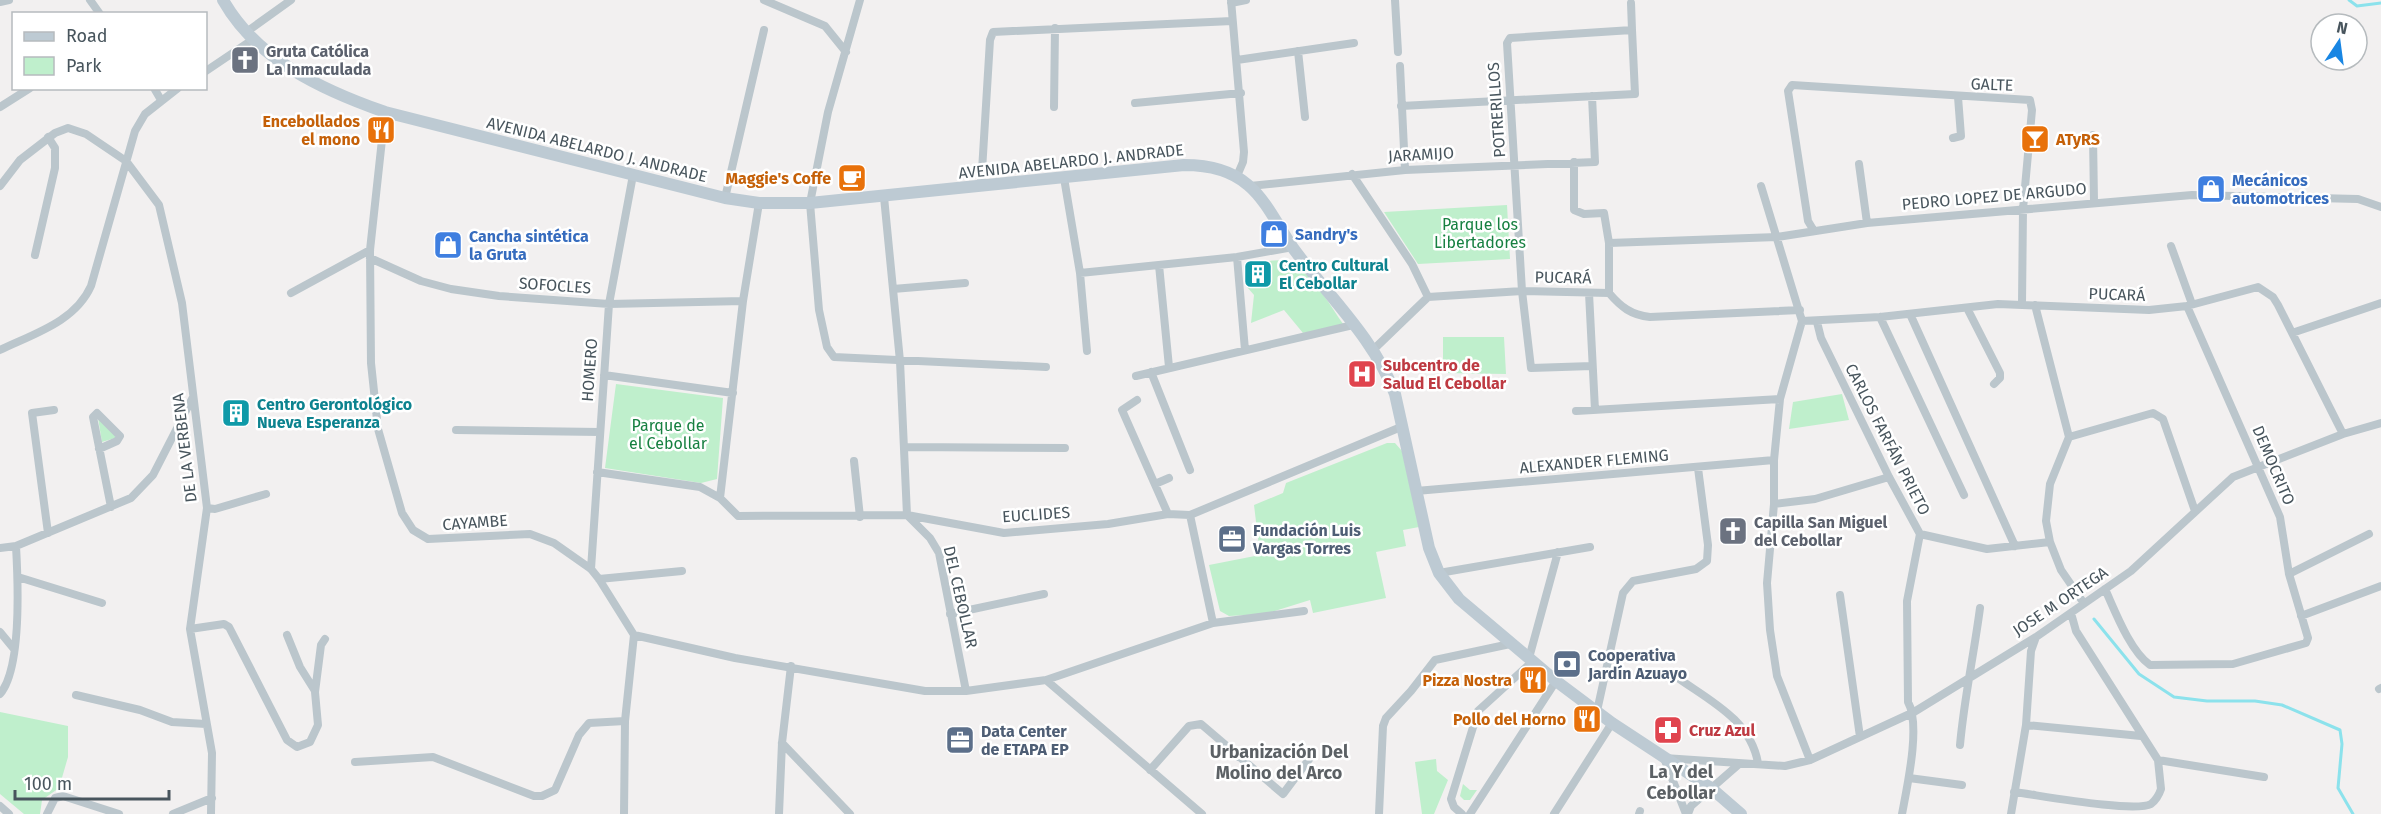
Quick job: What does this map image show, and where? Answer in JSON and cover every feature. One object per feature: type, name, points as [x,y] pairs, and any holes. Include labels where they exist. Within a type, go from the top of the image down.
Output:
[{"type":"street","points":[[0,2],[9,0]]},
{"type":"street","name":"AVENIDA ABELARDO J. ANDRADE","points":[[223,0],[249,37],[309,79],[345,98],[385,112],[725,198],[759,203],[810,203],[1184,165],[1210,167],[1237,176],[1250,186],[1293,247],[1374,350],[1395,394],[1430,548],[1439,573],[1459,599],[1556,681],[1612,723],[1711,788],[1741,814]]},
{"type":"street","points":[[207,69],[249,37],[291,0]]},
{"type":"street","points":[[764,0],[825,26],[846,52]]},
{"type":"street","points":[[860,0],[828,112],[810,203],[819,310],[826,347],[834,357],[900,362],[1046,367]]},
{"type":"street","points":[[1237,176],[1244,162],[1241,93],[1231,2],[1246,0]]},
{"type":"street","points":[[1395,0],[1398,52]]},
{"type":"street","points":[[1401,106],[1635,94],[1631,3]]},
{"type":"street","points":[[981,187],[990,40],[993,32],[1232,21]]},
{"type":"street","points":[[1054,106],[1055,28]]},
{"type":"street","points":[[725,198],[764,30]]},
{"type":"street","name":"POTRERILLOS","points":[[1592,366],[1531,368],[1522,291],[1507,49],[1510,38],[1632,30]]},
{"type":"street","points":[[1237,60],[1354,43]]},
{"type":"street","points":[[1298,51],[1305,117]]},
{"type":"street","points":[[1400,66],[1405,170]]},
{"type":"street","name":"GALTE","points":[[1814,231],[1808,221],[1788,91],[1795,84],[2027,100],[2032,102],[2023,209],[2022,304]]},
{"type":"street","points":[[0,107],[27,90]]},
{"type":"street","points":[[155,90],[161,100]]},
{"type":"street","points":[[0,351],[68,316],[82,301],[91,286],[138,125],[161,100],[175,90]]},
{"type":"street","points":[[1135,103],[1241,93]]},
{"type":"street","name":"JARAMIJO","points":[[1250,186],[1405,170],[1595,162],[1592,96]]},
{"type":"street","points":[[1953,138],[1961,136],[1958,97]]},
{"type":"street","name":"CAYAMBE","points":[[385,112],[370,254],[370,363],[378,429],[393,486],[408,524],[420,536],[438,540],[530,534],[554,543],[591,569],[634,635]]},
{"type":"street","points":[[0,186],[20,160],[61,129],[77,130],[126,161]]},
{"type":"street","points":[[2092,135],[2094,202]]},
{"type":"street","points":[[35,255],[55,168],[55,148],[48,138]]},
{"type":"street","name":"DE LA VERBENA","points":[[126,161],[153,196],[163,217],[182,303],[207,508],[190,629],[212,753],[211,814]]},
{"type":"street","points":[[1574,162],[1574,210],[1584,214],[1604,213],[1609,243],[1609,293]]},
{"type":"street","points":[[1859,164],[1867,223]]},
{"type":"street","points":[[1352,174],[1412,264],[1428,297],[1374,350]]},
{"type":"street","name":"HOMERO","points":[[591,569],[609,304],[633,175]]},
{"type":"street","points":[[1064,178],[1080,273],[1087,351]]},
{"type":"street","points":[[1761,186],[1802,321],[1780,399],[1773,460],[1774,504],[1767,582],[1770,630],[1777,676],[1810,760]]},
{"type":"street","name":"PEDRO LOPEZ DE ARGUDO","points":[[1609,243],[1777,237],[1867,223],[2192,195],[2320,196],[2358,199],[2381,207]]},
{"type":"street","points":[[884,197],[900,362],[907,515]]},
{"type":"street","points":[[720,498],[743,301],[759,203]]},
{"type":"street","name":"DEMOCRITO","points":[[2105,589],[2120,622],[2143,660],[2150,665],[2233,664],[2306,643],[2307,638],[2289,574],[2280,518],[2260,465],[2190,305],[2171,246]]},
{"type":"street","points":[[1080,273],[1237,257],[1293,247]]},
{"type":"street","points":[[291,293],[370,254]]},
{"type":"street","name":"SOFOCLES","points":[[370,254],[421,281],[451,289],[499,296],[609,304],[743,301]]},
{"type":"street","points":[[1237,257],[1245,350]]},
{"type":"street","points":[[1159,265],[1169,367]]},
{"type":"street","points":[[893,289],[965,283]]},
{"type":"street","name":"PUCARÁ","points":[[1802,321],[1817,322],[2022,304],[2148,310],[2190,305],[2258,287],[2273,297],[2343,434]]},
{"type":"street","name":"PUCARÁ","points":[[1428,297],[1522,291],[1609,293],[1624,309],[1641,316],[1800,310]]},
{"type":"street","points":[[1589,293],[1595,410]]},
{"type":"street","points":[[2292,333],[2381,303]]},
{"type":"street","points":[[2035,305],[2069,437],[2050,484],[2046,521],[2049,542],[2061,570],[2083,602]]},
{"type":"street","points":[[1967,308],[2000,373],[2000,378],[1994,384]]},
{"type":"street","points":[[1910,314],[2014,546]]},
{"type":"street","points":[[1880,317],[1964,495]]},
{"type":"street","name":"CARLOS FARFÁN PRIETO","points":[[1817,322],[1821,338],[1889,477],[1920,534],[1907,601],[1908,702],[1914,712],[1902,814]]},
{"type":"street","points":[[1136,376],[1353,326]]},
{"type":"street","points":[[1151,372],[1190,470]]},
{"type":"street","points":[[604,375],[734,393]]},
{"type":"street","points":[[0,548],[16,546],[131,498],[153,475],[193,396]]},
{"type":"street","points":[[1576,411],[1780,399]]},
{"type":"street","points":[[1137,400],[1122,410],[1168,514]]},
{"type":"street","points":[[48,533],[32,413],[54,410]]},
{"type":"street","points":[[2069,437],[2153,412],[2158,414],[2163,419],[2194,511]]},
{"type":"street","name":"JOSE M ORTEGA","points":[[1664,758],[1725,760],[1738,765],[1758,763],[1785,766],[1810,760],[1914,712],[2036,637],[2071,614],[2083,602],[2131,571],[2233,477],[2343,434],[2381,423]]},
{"type":"street","name":"EUCLIDES","points":[[597,472],[700,488],[720,498],[738,516],[907,515],[1004,533],[1108,524],[1168,514],[1190,515],[1401,427]]},
{"type":"street","points":[[456,430],[600,432]]},
{"type":"street","points":[[903,447],[1065,448]]},
{"type":"street","points":[[99,449],[111,507]]},
{"type":"street","name":"ALEXANDER FLEMING","points":[[1416,491],[1773,460]]},
{"type":"street","points":[[854,461],[860,517]]},
{"type":"street","points":[[1597,711],[1623,593],[1633,581],[1704,566],[1707,561],[1708,544],[1698,468]]},
{"type":"street","points":[[1774,504],[1815,499],[1889,477]]},
{"type":"street","points":[[1155,484],[1169,478]]},
{"type":"street","points":[[207,508],[215,509],[266,494]]},
{"type":"street","name":"DEL CEBOLLAR","points":[[907,515],[930,538],[939,553],[966,691]]},
{"type":"street","points":[[1190,515],[1213,623]]},
{"type":"street","points":[[1920,534],[1971,548],[1987,549],[2049,542]]},
{"type":"street","points":[[2289,574],[2368,534]]},
{"type":"street","points":[[0,694],[11,674],[14,649],[18,577],[16,546]]},
{"type":"street","points":[[1439,573],[1590,547]]},
{"type":"street","points":[[1462,814],[1454,807],[1451,799],[1478,711],[1531,660],[1558,552]]},
{"type":"street","points":[[599,579],[682,571]]},
{"type":"street","points":[[18,577],[102,603]]},
{"type":"street","points":[[2301,616],[2381,586]]},
{"type":"street","points":[[950,614],[1044,594]]},
{"type":"street","points":[[1840,595],[1860,737]]},
{"type":"street","points":[[1960,745],[1964,703],[1971,676],[1980,608]]},
{"type":"street","points":[[624,814],[625,721],[634,635],[735,658],[791,666],[925,692],[966,691],[1046,680],[1213,623],[1304,611]]},
{"type":"street","points":[[2014,792],[2122,806],[2145,806],[2152,803],[2161,789],[2158,760],[2140,736],[2076,631],[2071,614]]},
{"type":"street","points":[[190,629],[224,624],[229,627],[291,745],[305,746],[316,734],[318,725],[315,692],[321,645],[325,639]]},
{"type":"street","points":[[0,632],[14,649]]},
{"type":"street","points":[[287,635],[300,667],[315,692]]},
{"type":"street","points":[[2011,814],[2026,725],[2031,651],[2036,637]]},
{"type":"street","points":[[1379,814],[1383,726],[1386,718],[1435,660],[1510,644]]},
{"type":"street","points":[[779,814],[782,744],[791,666]]},
{"type":"street","points":[[1676,676],[1742,725],[1754,743],[1758,763]]},
{"type":"street","points":[[1046,680],[1202,814]]},
{"type":"street","points":[[1470,814],[1556,681]]},
{"type":"street","points":[[76,694],[140,710],[172,722],[206,724]]},
{"type":"street","points":[[355,762],[433,757],[534,796],[542,796],[550,794],[557,787],[579,735],[589,723],[625,721]]},
{"type":"street","points":[[1150,770],[1189,726],[1195,723],[1200,724],[1282,794],[1310,758],[1302,752],[1239,757]]},
{"type":"street","points":[[1554,814],[1612,723]]},
{"type":"street","points":[[2026,725],[2140,736]]},
{"type":"street","points":[[782,744],[850,814]]},
{"type":"street","points":[[1664,758],[1687,814]]},
{"type":"street","points":[[2158,760],[2264,777]]},
{"type":"street","points":[[1687,814],[1691,806],[1738,765]]},
{"type":"street","points":[[1908,778],[1962,785]]},
{"type":"street","points":[[47,814],[55,798],[63,796],[118,814]]},
{"type":"street","points":[[172,814],[212,798]]},
{"type":"street","points":[[0,806],[9,814]]},
{"type":"green space","name":"Parque los Libertadores","points":[[1507,205],[1510,259],[1418,264],[1384,212]]},
{"type":"green space","points":[[1282,260],[1291,263],[1309,277],[1344,325],[1303,333],[1284,310],[1251,323],[1254,295],[1247,287],[1257,287],[1257,281],[1270,280],[1268,261]]},
{"type":"green space","points":[[1443,337],[1504,337],[1506,374],[1443,373]]},
{"type":"green space","name":"Parque de el Cebollar","points":[[616,384],[723,398],[717,479],[701,483],[605,468]]},
{"type":"green space","points":[[1842,394],[1849,420],[1789,429],[1793,402]]},
{"type":"green space","points":[[98,418],[116,435],[115,438],[102,442]]},
{"type":"green space","points":[[1387,443],[1395,443],[1402,451],[1419,527],[1403,530],[1406,546],[1376,552],[1386,598],[1313,613],[1310,600],[1265,614],[1229,616],[1220,611],[1209,565],[1260,555],[1254,505],[1283,493],[1286,483]]},
{"type":"green space","points":[[0,712],[68,726],[68,757],[59,788],[42,800],[40,814],[24,814],[0,794]]},
{"type":"green space","points":[[1436,759],[1437,771],[1448,780],[1434,814],[1422,814],[1415,762]]},
{"type":"green space","points":[[1463,784],[1470,790],[1477,790],[1470,800],[1464,800],[1460,796]]},
{"type":"waterway","points":[[2349,0],[2357,6],[2381,3]]},
{"type":"waterway","points":[[2094,619],[2139,674],[2174,697],[2207,701],[2255,701],[2282,705],[2340,730],[2342,744],[2338,788],[2353,814]]},
{"type":"place","name":"Gruta Católica La Inmaculada","points":[[245,60]]},
{"type":"place","name":"Encebollados el mono","points":[[381,130]]},
{"type":"place","name":"ATyRS","points":[[2035,139]]},
{"type":"place","name":"Maggie's Coffe","points":[[852,178]]},
{"type":"place","name":"Mecánicos automotrices","points":[[2211,189]]},
{"type":"place","name":"Sandry's","points":[[1274,234]]},
{"type":"place","name":"Cancha sintética la Gruta","points":[[448,245]]},
{"type":"place","name":"Centro Cultural El Cebollar","points":[[1258,274]]},
{"type":"place","name":"Subcentro de Salud El Cebollar","points":[[1362,374]]},
{"type":"place","name":"Centro Gerontológico Nueva Esperanza","points":[[236,413]]},
{"type":"place","name":"Capilla San Miguel del Cebollar","points":[[1733,531]]},
{"type":"place","name":"Fundación Luis Vargas Torres","points":[[1232,539]]},
{"type":"place","name":"Cooperativa Jardín Azuayo","points":[[1567,664]]},
{"type":"place","name":"Pizza Nostra","points":[[1533,680]]},
{"type":"place","name":"Pollo del Horno","points":[[1587,719]]},
{"type":"place","name":"Cruz Azul","points":[[1668,730]]},
{"type":"place","name":"Data Center de ETAPA EP","points":[[960,740]]},
{"type":"district","name":"Urbanización Del Molino del Arco","points":[[1279,762]]},
{"type":"district","name":"La Y del Cebollar","points":[[1681,782]]}]
